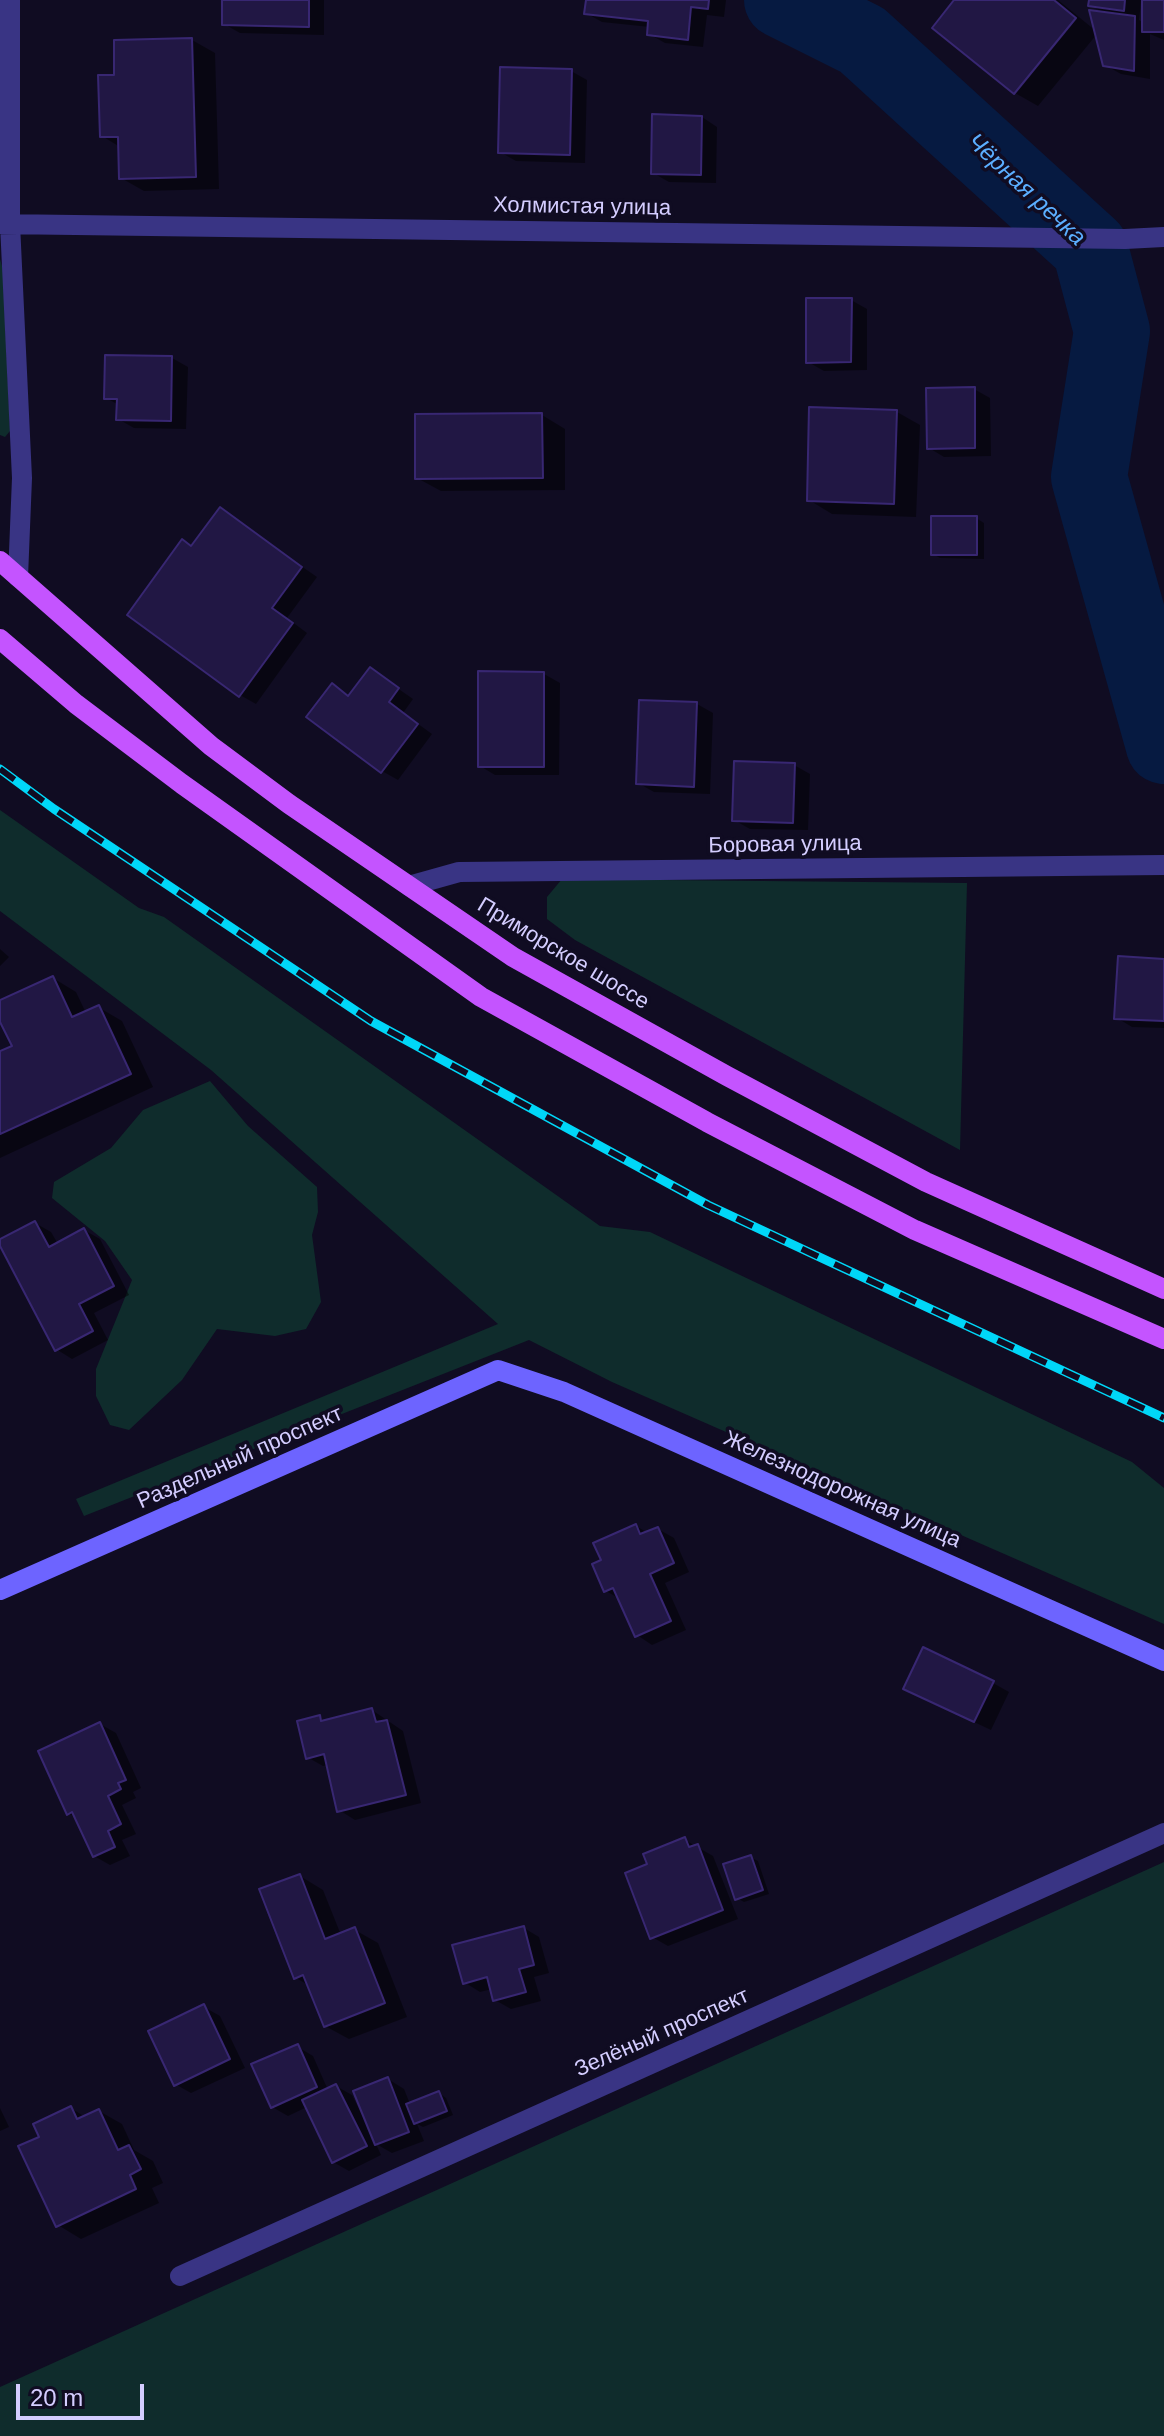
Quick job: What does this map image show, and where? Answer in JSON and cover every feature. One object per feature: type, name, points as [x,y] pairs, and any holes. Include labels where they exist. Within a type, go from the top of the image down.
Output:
[{"type":"main road","name":"Приморское шоссе","points":[[0,561],[211,746],[289,804],[513,957],[926,1182],[1164,1289]]},
{"type":"main road","points":[[0,639],[76,704],[182,784],[481,997],[707,1122],[915,1230],[1164,1339]]},
{"type":"street","points":[[10,0],[5,224],[22,478],[18,577]]},
{"type":"street","name":"Холмистая улица","points":[[5,224],[1125,239],[1164,237]]},
{"type":"street","points":[[0,553],[18,577]]},
{"type":"street","name":"Боровая улица","points":[[409,886],[459,872],[1164,865]]},
{"type":"street","name":"Раздельный проспект","points":[[0,1590],[498,1370]]},
{"type":"street","name":"Железнодорожная улица","points":[[498,1370],[564,1392],[1164,1661]]},
{"type":"street","name":"Зелёный проспект","points":[[180,2276],[1164,1833]]},
{"type":"green space","points":[[0,259],[10,431],[5,437],[0,435]]},
{"type":"green space","points":[[0,810],[139,908],[164,917],[600,1226],[650,1232],[1132,1462],[1164,1488],[1164,1624],[612,1382],[529,1340],[84,1516],[76,1499],[498,1324],[211,1070],[0,911]]},
{"type":"green space","points":[[562,879],[967,883],[960,1150],[575,940],[547,919],[547,897]]},
{"type":"green space","points":[[210,1081],[248,1126],[317,1187],[318,1212],[312,1235],[321,1302],[306,1329],[275,1336],[217,1329],[182,1380],[129,1430],[110,1425],[96,1396],[96,1369],[132,1280],[105,1241],[52,1198],[54,1182],[111,1148],[143,1110]]},
{"type":"green space","points":[[1164,1862],[1164,2436],[0,2436],[0,2387]]},
{"type":"building","points":[[222,0],[309,0],[309,27],[222,25]]},
{"type":"building","points":[[586,0],[709,0],[708,9],[691,7],[688,40],[647,35],[648,21],[584,14]]},
{"type":"building","points":[[954,0],[1054,0],[1076,18],[1014,94],[932,28]]},
{"type":"building","points":[[1089,0],[1125,0],[1124,11],[1088,6]]},
{"type":"building","points":[[1142,0],[1164,0],[1164,32],[1142,32]]},
{"type":"building","points":[[1089,10],[1135,16],[1134,71],[1103,66]]},
{"type":"building","points":[[192,38],[196,177],[119,179],[118,137],[100,137],[98,75],[114,75],[114,40]]},
{"type":"building","points":[[500,67],[572,69],[570,155],[498,153]]},
{"type":"building","points":[[652,114],[702,116],[701,175],[651,174]]},
{"type":"building","points":[[806,298],[852,298],[851,362],[806,363]]},
{"type":"building","points":[[105,355],[172,356],[171,421],[116,420],[117,399],[104,399]]},
{"type":"building","points":[[975,387],[975,448],[927,449],[926,388]]},
{"type":"building","points":[[809,407],[897,410],[894,504],[807,501]]},
{"type":"building","points":[[542,413],[543,478],[415,479],[415,414]]},
{"type":"building","points":[[220,507],[302,567],[272,608],[293,623],[239,697],[127,615],[182,539],[191,546]]},
{"type":"building","points":[[931,516],[977,516],[977,555],[931,555]]},
{"type":"building","points":[[370,667],[399,688],[389,702],[418,724],[381,773],[306,717],[332,683],[348,696]]},
{"type":"building","points":[[478,671],[544,672],[544,767],[478,767]]},
{"type":"building","points":[[639,700],[697,702],[694,787],[636,784]]},
{"type":"building","points":[[734,761],[795,763],[793,823],[732,821]]},
{"type":"building","points":[[1118,956],[1164,959],[1164,1021],[1114,1019]]},
{"type":"building","points":[[53,976],[72,1017],[99,1005],[131,1074],[0,1134],[0,1051],[12,1046],[0,1022],[0,1000]]},
{"type":"building","points":[[35,1221],[49,1247],[84,1228],[114,1286],[79,1304],[93,1331],[55,1351],[0,1246],[0,1239]]},
{"type":"building","points":[[636,1524],[640,1534],[658,1527],[674,1563],[650,1574],[671,1621],[635,1637],[613,1588],[604,1592],[592,1564],[601,1560],[593,1543]]},
{"type":"building","points":[[923,1647],[994,1681],[974,1722],[903,1689]]},
{"type":"building","points":[[372,1708],[376,1722],[387,1720],[406,1795],[337,1812],[324,1754],[306,1759],[297,1721],[320,1715],[321,1721]]},
{"type":"building","points":[[100,1722],[126,1780],[118,1783],[121,1789],[108,1796],[121,1824],[108,1831],[115,1847],[93,1857],[72,1812],[67,1815],[38,1751]]},
{"type":"building","points":[[685,1837],[689,1847],[698,1844],[723,1910],[650,1939],[625,1873],[647,1864],[643,1854]]},
{"type":"building","points":[[751,1855],[763,1890],[735,1900],[723,1864]]},
{"type":"building","points":[[300,1874],[325,1939],[355,1927],[385,2003],[324,2027],[303,1975],[294,1979],[259,1889]]},
{"type":"building","points":[[524,1926],[534,1965],[519,1969],[526,1992],[493,2001],[487,1977],[463,1984],[452,1945]]},
{"type":"building","points":[[204,2004],[230,2059],[174,2086],[148,2031]]},
{"type":"building","points":[[298,2044],[317,2087],[271,2108],[251,2064]]},
{"type":"building","points":[[388,2077],[409,2132],[375,2145],[353,2091]]},
{"type":"building","points":[[336,2084],[367,2146],[332,2163],[302,2100]]},
{"type":"building","points":[[439,2091],[447,2111],[414,2124],[406,2104]]},
{"type":"building","points":[[71,2106],[77,2119],[99,2109],[118,2150],[129,2145],[141,2169],[130,2175],[136,2189],[56,2227],[18,2146],[39,2137],[33,2124]]},
{"type":"waterway","name":"Чёрная речка","points":[[782,0],[862,40],[1090,248],[1112,331],[1089,477],[1164,746]]},
{"type":"railway","points":[[0,769],[54,809],[371,1021],[708,1205],[1164,1418]]}]
